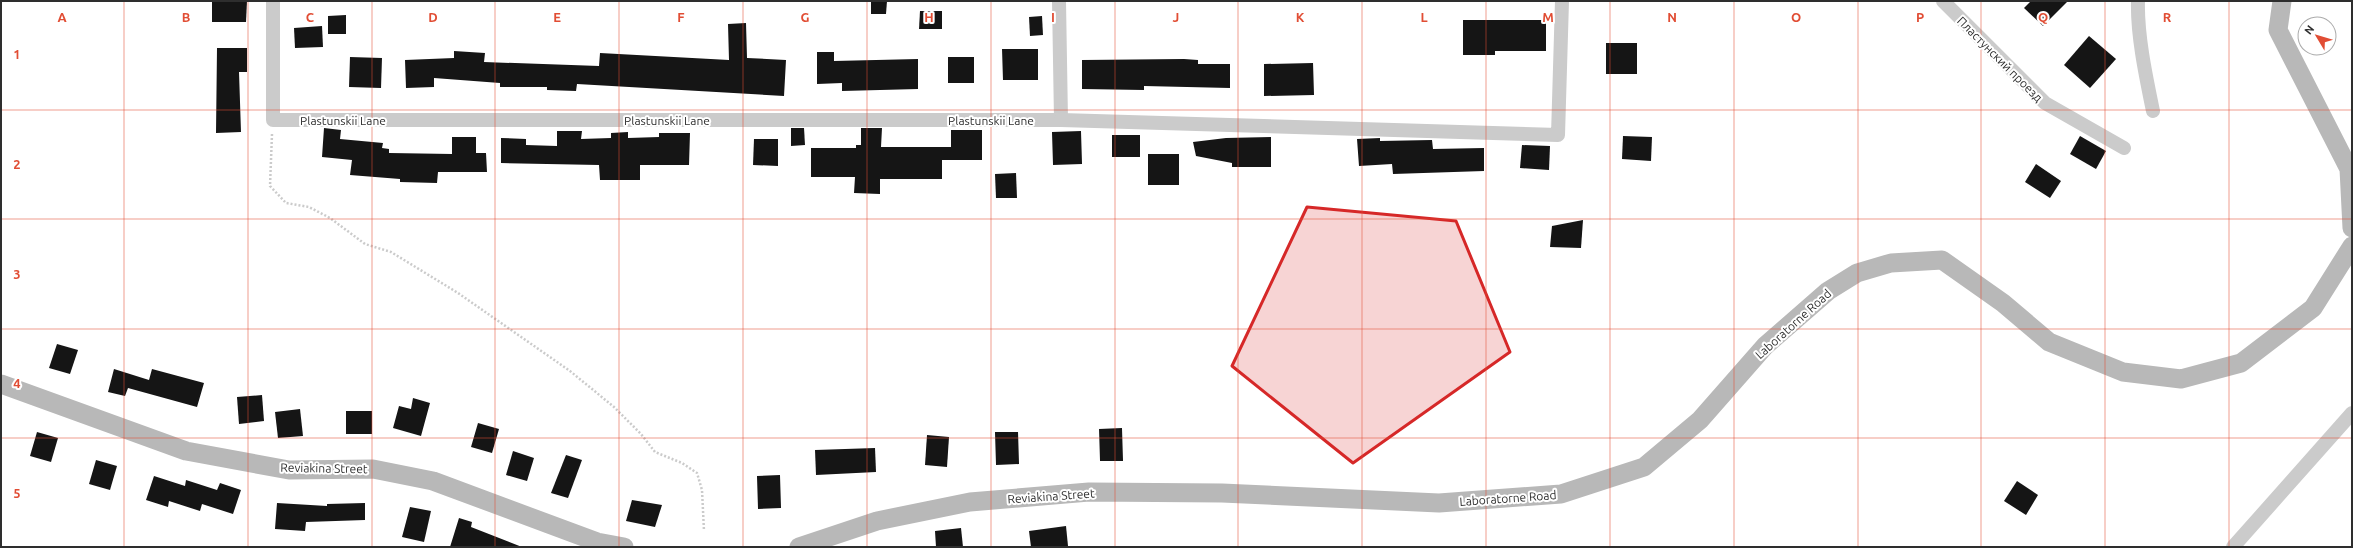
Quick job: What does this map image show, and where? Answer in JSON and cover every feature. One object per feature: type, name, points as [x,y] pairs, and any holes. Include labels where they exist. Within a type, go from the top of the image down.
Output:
[{"type":"main road","points":[[2282,1],[2278,30],[2349,169],[2352,228]]},
{"type":"main road","name":"Laboratorne Road","points":[[1308,498],[1439,503],[1561,494],[1644,467],[1700,420],[1766,346],[1828,291],[1857,273],[1891,263],[1942,260],[2003,303],[2049,342],[2123,372],[2181,379],[2241,362],[2313,308],[2352,246]]},
{"type":"main road","name":"Reviakina Street","points":[[1,384],[186,451],[289,470],[373,469],[433,481],[596,542],[624,547]]},
{"type":"main road","name":"Reviakina Street","points":[[799,547],[877,521],[970,502],[1089,492],[1222,493],[1308,498]]},
{"type":"street","points":[[273,1],[274,120]]},
{"type":"street","points":[[1059,1],[1061,120]]},
{"type":"street","name":"Plastunskii Lane","points":[[274,120],[1061,120],[1558,135],[1562,1]]},
{"type":"street","name":"Пластунский проезд","points":[[1943,1],[2045,103],[2124,148]]},
{"type":"street","points":[[2138,1],[2137,15],[2146,77],[2153,111]]},
{"type":"street","points":[[2234,547],[2352,413]]},
{"type":"path","points":[[274,120],[270,186],[286,203],[309,207],[330,218],[365,244],[391,252],[458,293],[570,371],[614,407],[641,434],[654,452],[682,464],[697,473],[702,490],[704,531]]},
{"type":"highlighted area","points":[[1307,207],[1456,221],[1510,352],[1353,463],[1232,366]]},
{"type":"building","points":[[212,1],[247,1],[246,22],[212,22]]},
{"type":"building","points":[[871,1],[887,1],[886,14],[871,14]]},
{"type":"building","points":[[2031,1],[2068,1],[2043,26],[2024,8]]},
{"type":"building","points":[[920,11],[942,11],[942,29],[919,29]]},
{"type":"building","points":[[346,15],[346,34],[328,34],[328,16]]},
{"type":"building","points":[[1042,16],[1043,35],[1030,36],[1029,17]]},
{"type":"building","points":[[1463,20],[1546,20],[1546,51],[1495,51],[1495,55],[1463,55]]},
{"type":"building","points":[[746,23],[747,58],[786,60],[784,96],[577,84],[576,91],[547,90],[547,87],[500,87],[500,83],[434,78],[434,87],[406,88],[405,60],[454,58],[454,51],[485,53],[484,62],[599,66],[600,53],[729,60],[728,24]]},
{"type":"building","points":[[322,26],[323,47],[295,48],[294,28]]},
{"type":"building","points":[[2089,36],[2116,59],[2090,88],[2064,65]]},
{"type":"building","points":[[1606,43],[1637,43],[1637,74],[1606,74]]},
{"type":"building","points":[[217,48],[247,48],[247,72],[239,72],[241,132],[216,133]]},
{"type":"building","points":[[1002,49],[1038,49],[1038,80],[1003,80]]},
{"type":"building","points":[[817,52],[834,52],[834,61],[918,59],[918,89],[842,91],[842,83],[817,84]]},
{"type":"building","points":[[350,57],[382,58],[381,88],[349,87]]},
{"type":"building","points":[[948,57],[974,57],[974,83],[948,83]]},
{"type":"building","points":[[1082,60],[1198,60],[1198,64],[1230,64],[1230,88],[1144,86],[1144,90],[1082,89]]},
{"type":"building","points":[[1313,63],[1314,95],[1264,96],[1264,64]]},
{"type":"building","points":[[324,128],[341,130],[340,139],[383,143],[382,148],[389,149],[389,153],[452,154],[452,137],[476,137],[476,153],[486,153],[487,172],[438,172],[437,183],[400,182],[400,179],[350,175],[352,160],[322,157]]},
{"type":"building","points":[[791,128],[804,128],[805,145],[791,146]]},
{"type":"building","points":[[861,128],[882,128],[881,147],[951,147],[951,130],[982,130],[982,160],[942,160],[942,179],[880,179],[880,194],[854,193],[855,177],[811,177],[811,148],[856,148],[856,145],[861,145]]},
{"type":"building","points":[[557,131],[582,131],[581,139],[611,138],[611,133],[628,132],[628,138],[659,137],[659,133],[690,133],[689,165],[640,165],[640,180],[600,180],[599,165],[501,163],[501,138],[526,139],[526,145],[557,146]]},
{"type":"building","points":[[1081,131],[1082,164],[1053,165],[1052,132]]},
{"type":"building","points":[[1112,135],[1140,135],[1140,157],[1112,157]]},
{"type":"building","points":[[1623,136],[1652,137],[1651,161],[1622,159]]},
{"type":"building","points":[[2080,136],[2106,151],[2096,169],[2070,154]]},
{"type":"building","points":[[1271,137],[1271,167],[1232,167],[1232,163],[1196,156],[1193,142],[1226,138]]},
{"type":"building","points":[[1380,138],[1380,141],[1432,140],[1433,149],[1484,148],[1484,171],[1393,174],[1392,164],[1359,166],[1357,139]]},
{"type":"building","points":[[754,139],[778,139],[778,166],[753,165]]},
{"type":"building","points":[[1522,145],[1550,146],[1549,170],[1520,168]]},
{"type":"building","points":[[1148,154],[1179,154],[1179,185],[1148,185]]},
{"type":"building","points":[[2036,164],[2061,181],[2050,198],[2025,182]]},
{"type":"building","points":[[1016,173],[1017,198],[996,198],[995,174]]},
{"type":"building","points":[[1583,220],[1581,248],[1550,247],[1552,226]]},
{"type":"building","points":[[57,344],[78,350],[70,374],[49,368]]},
{"type":"building","points":[[114,369],[149,380],[152,369],[204,383],[197,407],[128,388],[125,396],[108,392]]},
{"type":"building","points":[[262,395],[264,421],[239,424],[237,397]]},
{"type":"building","points":[[413,398],[430,403],[421,436],[393,428],[399,406],[411,409]]},
{"type":"building","points":[[300,409],[303,436],[278,438],[275,412]]},
{"type":"building","points":[[346,411],[372,411],[372,434],[346,434]]},
{"type":"building","points":[[478,423],[499,429],[492,453],[471,447]]},
{"type":"building","points":[[1122,428],[1123,461],[1100,461],[1099,429]]},
{"type":"building","points":[[37,432],[58,438],[51,462],[30,456]]},
{"type":"building","points":[[995,432],[1018,432],[1019,464],[996,465]]},
{"type":"building","points":[[927,435],[949,437],[947,467],[925,465]]},
{"type":"building","points":[[875,448],[876,472],[816,475],[815,450]]},
{"type":"building","points":[[513,451],[534,458],[527,481],[506,475]]},
{"type":"building","points":[[566,455],[582,460],[568,498],[551,493]]},
{"type":"building","points":[[96,460],[117,466],[110,490],[89,484]]},
{"type":"building","points":[[780,475],[781,508],[758,509],[757,476]]},
{"type":"building","points":[[154,476],[185,486],[186,480],[217,490],[220,483],[241,490],[233,514],[202,504],[200,511],[169,501],[168,507],[146,500]]},
{"type":"building","points":[[2017,481],[2038,495],[2026,515],[2004,501]]},
{"type":"building","points":[[632,500],[662,505],[655,527],[626,521]]},
{"type":"building","points":[[277,503],[327,506],[327,504],[365,503],[365,520],[306,522],[305,531],[275,529]]},
{"type":"building","points":[[410,507],[431,511],[424,542],[402,537]]},
{"type":"building","points":[[459,518],[472,522],[471,527],[522,547],[450,547]]},
{"type":"building","points":[[1066,526],[1068,546],[1031,547],[1029,531]]},
{"type":"building","points":[[961,528],[963,547],[936,547],[935,531]]}]
